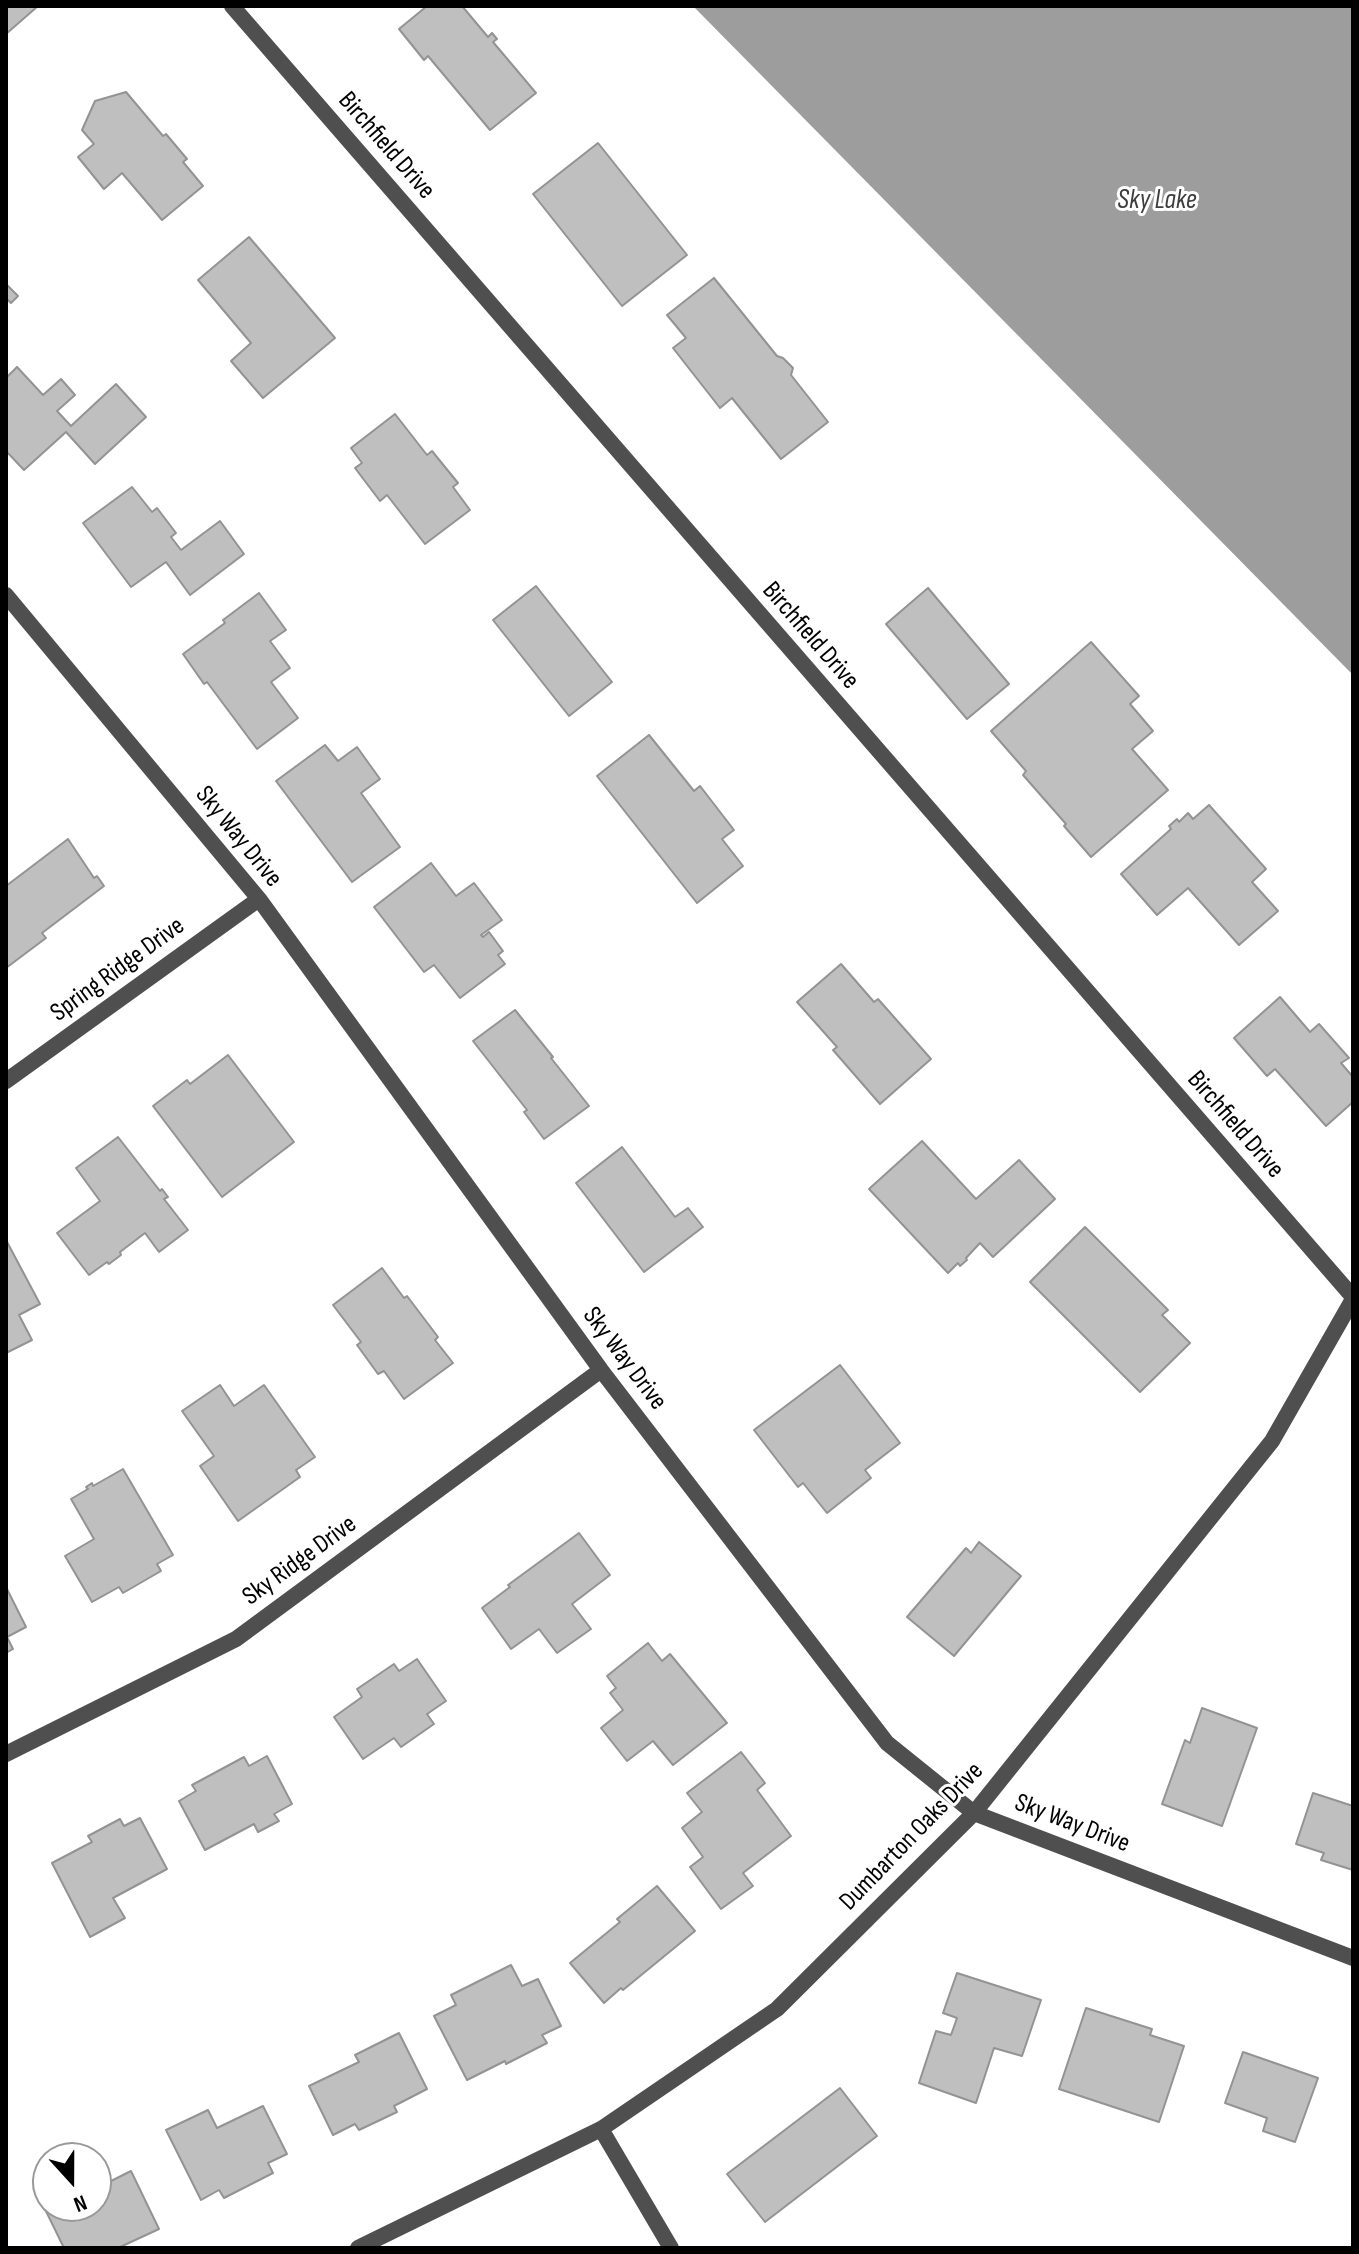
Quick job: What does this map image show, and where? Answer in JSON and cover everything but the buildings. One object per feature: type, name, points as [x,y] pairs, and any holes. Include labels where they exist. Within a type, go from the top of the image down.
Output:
[{"type":"street","name":"Birchfield Drive","points":[[232,6],[1353,1298]]},
{"type":"street","name":"Sky Way Drive","points":[[6,595],[259,899],[601,1370],[887,1743],[974,1813],[1353,1958]]},
{"type":"street","name":"Spring Ridge Drive","points":[[6,1081],[259,899]]},
{"type":"street","name":"Dumbarton Oaks Drive","points":[[358,2248],[601,2129],[777,2009],[974,1813],[1272,1441],[1353,1298]]},
{"type":"street","name":"Sky Ridge Drive","points":[[6,1754],[236,1639],[601,1370]]},
{"type":"street","points":[[601,2129],[671,2248]]},
{"type":"water","name":"Sky Lake","points":[[693,6],[1353,6],[1353,675]]}]
